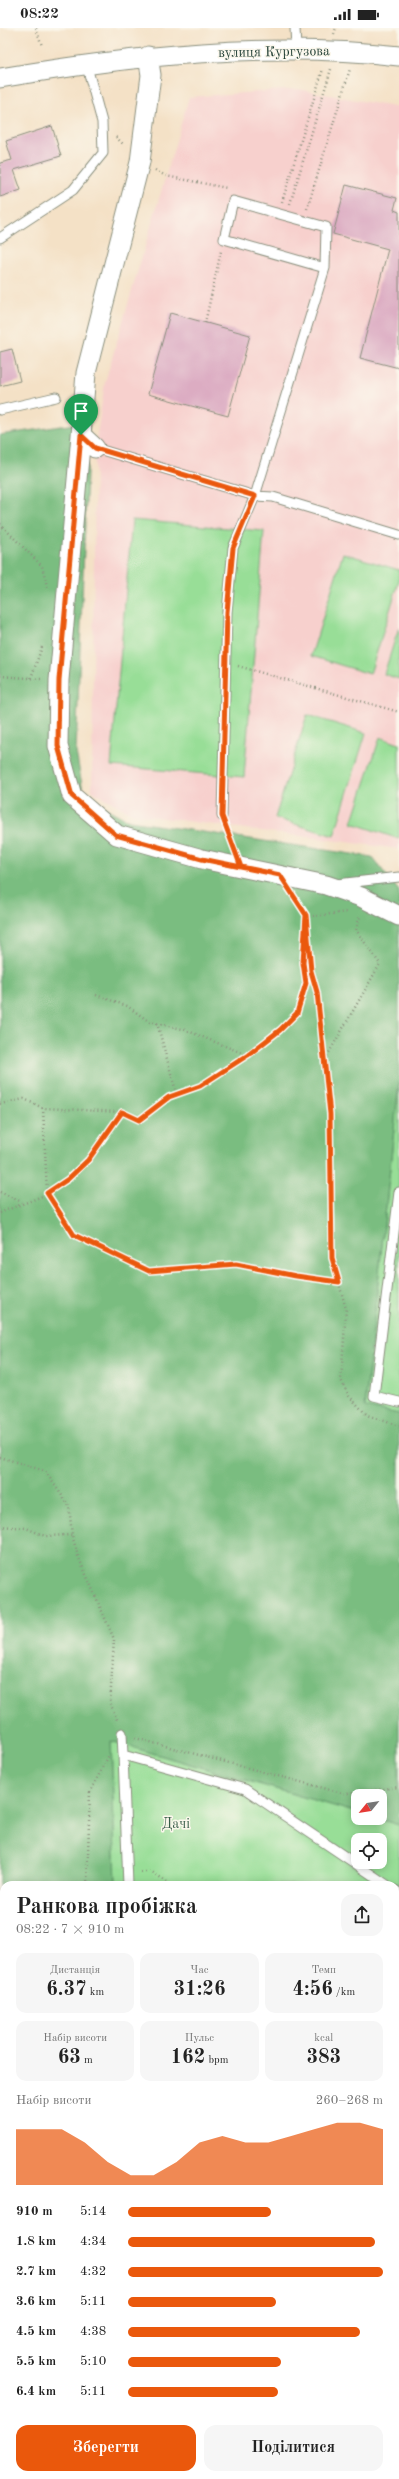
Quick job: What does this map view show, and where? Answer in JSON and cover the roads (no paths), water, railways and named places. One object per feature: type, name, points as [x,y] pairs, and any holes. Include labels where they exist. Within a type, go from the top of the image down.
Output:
[{"type":"street","name":"вулиця Кургузова","points":[[0,78],[86,63],[148,56],[296,50],[331,58],[356,52],[399,56]]},
{"type":"street","points":[[148,56],[151,75],[140,162],[86,373],[59,679],[58,746],[72,796],[116,835],[202,859],[326,885],[369,908],[399,916]]},
{"type":"street","points":[[81,435],[95,448]]},
{"type":"lane","points":[[295,28],[296,50]]},
{"type":"lane","points":[[0,238],[73,190],[103,153],[102,122],[86,63]]},
{"type":"lane","points":[[222,816],[226,663],[233,548],[255,496],[325,268],[326,227],[233,201],[224,239],[325,268]]},
{"type":"lane","points":[[0,410],[56,397]]},
{"type":"lane","points":[[95,448],[255,496],[273,497],[399,535]]},
{"type":"lane","points":[[326,885],[399,877]]},
{"type":"lane","points":[[399,1192],[374,1396],[399,1402]]},
{"type":"lane","points":[[122,1733],[128,1881]]},
{"type":"lane","points":[[123,1755],[245,1789],[381,1881]]},
{"type":"park label","name":"Дачі","points":[[176,1824]]}]
